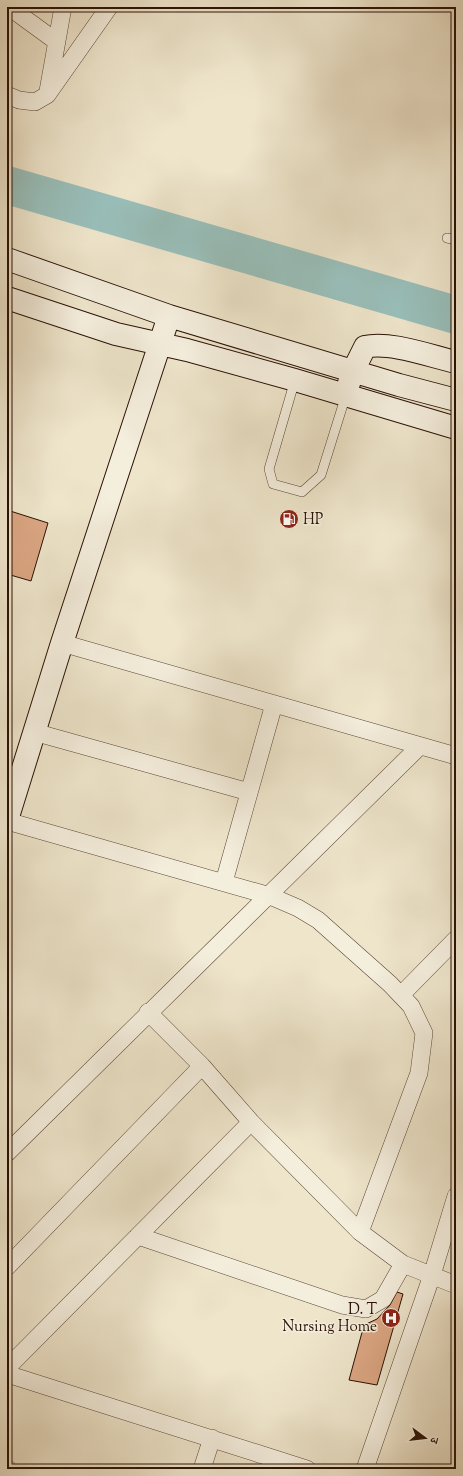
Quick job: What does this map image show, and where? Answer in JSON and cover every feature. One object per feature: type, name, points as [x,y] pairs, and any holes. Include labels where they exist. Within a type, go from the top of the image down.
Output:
[{"type":"street","points":[[48,95],[63,7]]},
{"type":"street","points":[[7,94],[19,100],[35,102],[48,95],[109,7]]},
{"type":"street","points":[[20,10],[57,42]]},
{"type":"street","points":[[7,259],[170,316],[399,385],[456,400]]},
{"type":"street","points":[[7,298],[116,334],[160,344],[295,380],[456,428]]},
{"type":"street","points":[[170,316],[62,643],[7,820],[224,882],[270,896],[298,908],[318,920],[390,984],[411,1006],[424,1033],[419,1073],[360,1232]]},
{"type":"street","points":[[346,395],[353,371],[365,347],[375,345],[391,346],[456,362]]},
{"type":"street","points":[[62,643],[456,756]]},
{"type":"street","points":[[224,882],[248,792],[274,704]]},
{"type":"street","points":[[34,732],[248,792]]},
{"type":"street","points":[[7,1153],[148,1012],[270,896],[420,746]]},
{"type":"street","points":[[401,995],[456,938]]},
{"type":"street","points":[[148,1012],[202,1066],[251,1122],[360,1232],[403,1264],[456,1285]]},
{"type":"street","points":[[7,1267],[202,1066]]},
{"type":"street","points":[[7,1368],[251,1122]]},
{"type":"street","points":[[365,1469],[432,1275],[456,1196]]},
{"type":"street","points":[[138,1236],[342,1305],[366,1309],[383,1299],[403,1264]]},
{"type":"street","points":[[7,1374],[307,1469]]},
{"type":"street","points":[[202,1469],[212,1438]]},
{"type":"lane","points":[[295,380],[268,469],[273,484],[302,492],[321,475],[346,395]]},
{"type":"building","points":[[7,510],[48,523],[31,581],[7,574]]},
{"type":"building","points":[[397,1292],[403,1294],[377,1385],[349,1380],[364,1325],[377,1319],[390,1305]]},
{"type":"waterway","points":[[7,185],[456,315]]},
{"type":"place","name":"HP","points":[[289,519]]},
{"type":"place","name":"D. T Nursing Home","points":[[391,1318]]}]
